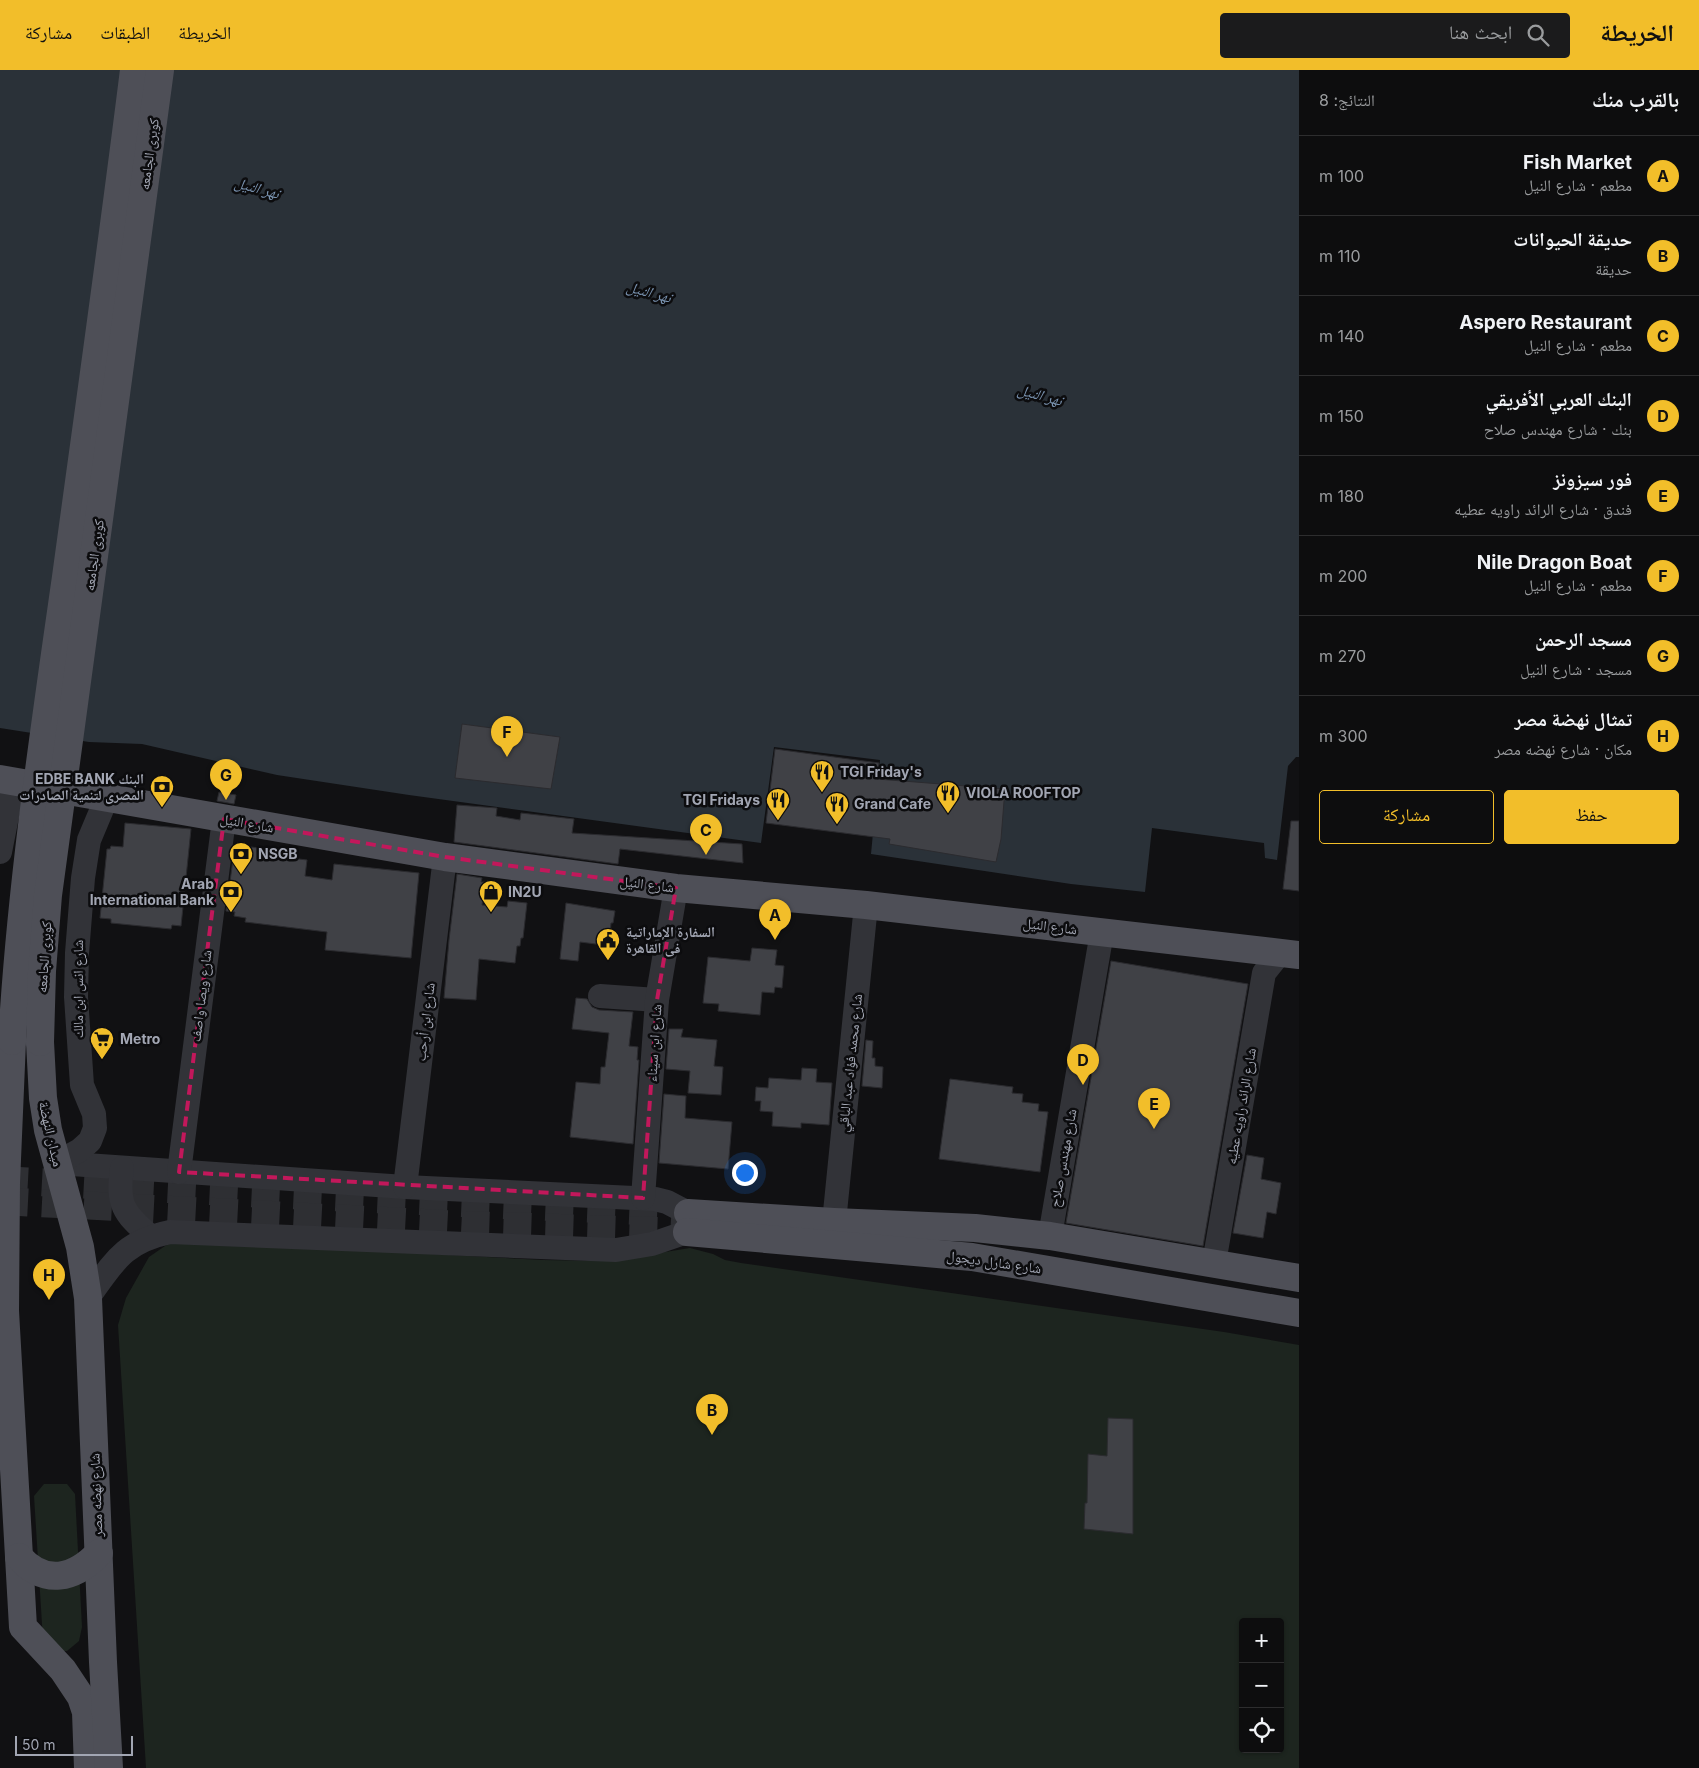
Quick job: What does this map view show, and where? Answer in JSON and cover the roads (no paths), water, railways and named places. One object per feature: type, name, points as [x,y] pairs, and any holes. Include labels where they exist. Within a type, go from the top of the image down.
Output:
[{"type":"main road","name":"كوبرى الجامعه","points":[[2,1302],[17,959],[40,754],[110,262],[134,70]]},
{"type":"main road","name":"كوبرى الجامعه","points":[[40,1042],[42,971],[48,895],[160,70]]},
{"type":"main road","name":"شارع النيل","points":[[7,780],[445,857],[676,888],[866,905],[1289,954]]},
{"type":"main road","name":"ميدان النهضة","points":[[40,1042],[43,1098],[48,1130],[75,1224]]},
{"type":"main road","name":"شارع شارل ديجول","points":[[688,1223],[834,1222],[975,1228],[1050,1236],[1299,1278]]},
{"type":"main road","name":"شارع شارل ديجول","points":[[688,1223],[972,1257],[1299,1313]]},
{"type":"main road","name":"شارع نهضه مصر","points":[[75,1224],[85,1269],[88,1298],[109,1768]]},
{"type":"main road","points":[[2,1302],[12,1544],[24,1627],[63,1670],[81,1696],[86,1712],[88,1768]]},
{"type":"main road","points":[[12,1544],[27,1566],[49,1576],[73,1572],[83,1567],[99,1552]]},
{"type":"street","points":[[0,852],[7,780]]},
{"type":"street","name":"شارع انس ابن مالك","points":[[57,1163],[80,1150],[90,1141],[95,1128],[94,1114],[82,1085],[76,997],[77,953],[89,840],[107,797]]},
{"type":"street","name":"شارع ويصا واصف","points":[[179,1172],[224,819]]},
{"type":"street","name":"شارع ابن أرحب","points":[[405,1187],[445,857]]},
{"type":"street","name":"شارع ابن سيناء","points":[[643,1198],[657,1000],[676,888]]},
{"type":"street","name":"شارع محمد فؤاد عبد الباقي","points":[[834,1222],[866,905]]},
{"type":"street","name":"شارع مهندس صلاح","points":[[1050,1236],[1102,932]]},
{"type":"street","name":"شارع الرائد راويه عطيه","points":[[1214,1263],[1264,973],[1289,954]]},
{"type":"street","points":[[600,996],[657,1000]]},
{"type":"street","points":[[57,1163],[405,1187],[643,1198],[667,1202],[688,1223],[652,1244],[616,1250],[170,1232],[150,1236],[134,1244],[120,1256],[88,1298]]},
{"type":"street","points":[[122,1168],[120,1192],[126,1213],[150,1236]]},
{"type":"water","name":"نهر النيل","points":[[0,70],[1299,70],[1299,757],[1296,757],[1288,766],[1277,860],[1265,858],[1264,843],[1152,828],[1145,892],[1071,884],[871,854],[880,760],[774,747],[761,843],[277,775],[142,744],[89,742],[0,728]]},
{"type":"tunnel","points":[[0,1180],[258,1194],[688,1213]]},
{"type":"tunnel","points":[[0,1201],[464,1225],[687,1232]]},
{"type":"place","name":"Nile Dragon Boat","points":[[507,757]]},
{"type":"place","name":"TGI Friday's","points":[[822,793]]},
{"type":"place","name":"مسجد الرحمن","points":[[226,800]]},
{"type":"place","name":"EDBE BANK البنك المصرى لتنمية الصادرات","points":[[162,808]]},
{"type":"place","name":"VIOLA ROOFTOP","points":[[948,814]]},
{"type":"place","name":"TGI Fridays","points":[[778,821]]},
{"type":"place","name":"Grand Cafe","points":[[837,825]]},
{"type":"place","name":"Aspero Restaurant","points":[[706,855]]},
{"type":"place","name":"NSGB","points":[[241,875]]},
{"type":"place","name":"Arab International Bank","points":[[231,913]]},
{"type":"place","name":"IN2U","points":[[491,913]]},
{"type":"place","name":"Fish Market","points":[[775,940]]},
{"type":"place","name":"السفارة الإماراتية فى القاهرة","points":[[608,961]]},
{"type":"place","name":"Metro","points":[[102,1060]]},
{"type":"place","name":"البنك العربي الأفريقي","points":[[1083,1085]]},
{"type":"place","name":"فور سيزونز","points":[[1154,1129]]},
{"type":"place","name":"تمثال نهضة مصر","points":[[49,1300]]},
{"type":"place","name":"حديقة الحيوانات","points":[[712,1435]]}]
